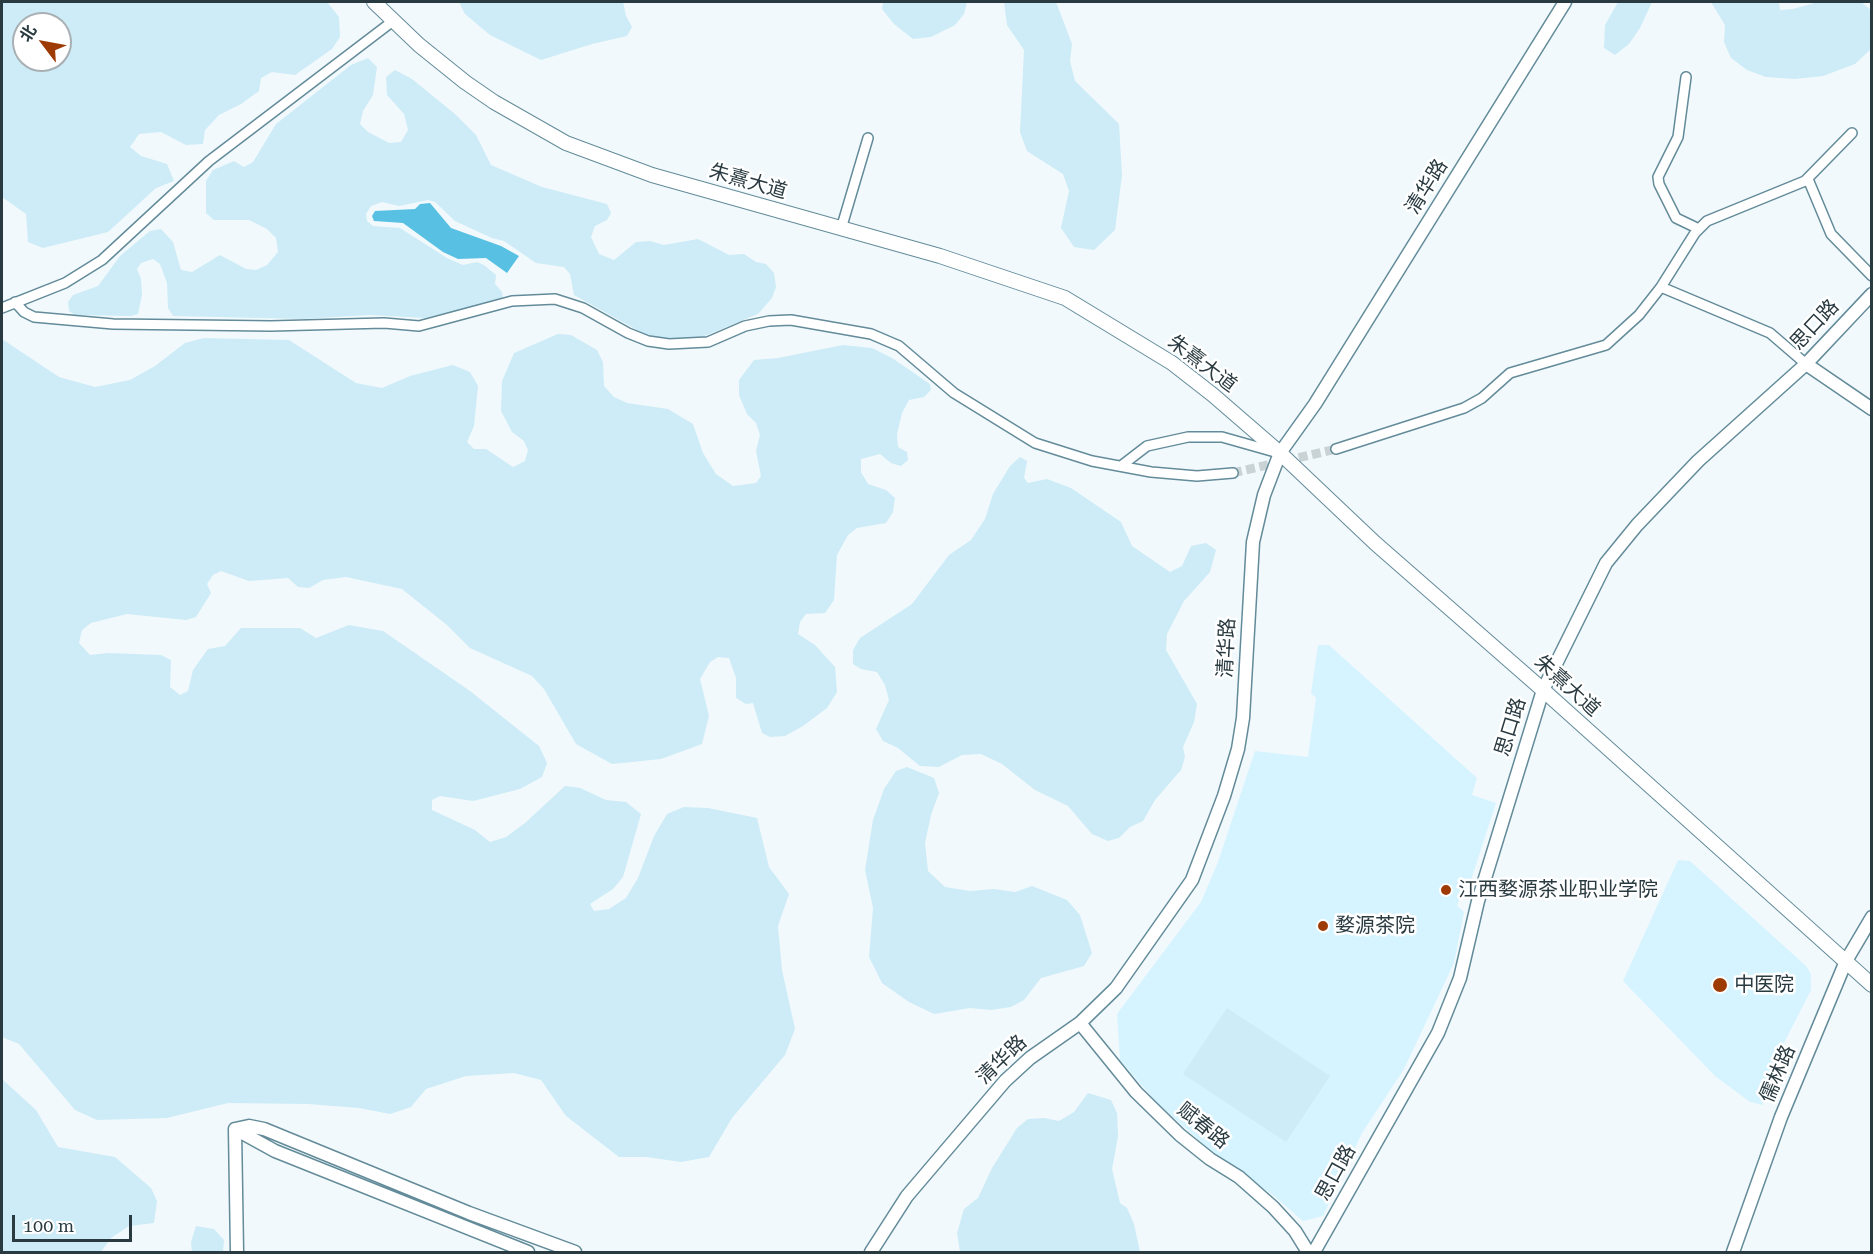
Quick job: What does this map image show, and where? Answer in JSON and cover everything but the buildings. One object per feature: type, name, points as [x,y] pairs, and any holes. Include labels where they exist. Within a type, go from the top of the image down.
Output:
[{"type":"main road","name":"朱熹大道","points":[[374,2],[446,67],[494,102],[566,143],[652,175],[882,242],[940,256],[1065,298],[1172,363],[1280,453],[1375,543],[1872,985]]},
{"type":"main road","name":"清华路","points":[[870,1252],[907,1196],[1005,1081],[1038,1052],[1080,1023],[1116,988],[1177,905],[1192,880],[1224,796],[1238,749],[1243,718],[1252,542],[1264,495],[1280,453],[1315,404],[1565,2]]},
{"type":"main road","name":"思口路","points":[[1314,1252],[1438,1034],[1460,978],[1478,901],[1543,690],[1606,563],[1637,525],[1698,461],[1806,364],[1872,294]]},
{"type":"main road","points":[[1806,364],[1872,409]]},
{"type":"main road","name":"儒林路","points":[[1733,1252],[1780,1117],[1846,961],[1872,917]]},
{"type":"main road","name":"赋春路","points":[[1080,1023],[1136,1092],[1180,1135],[1210,1159],[1239,1177],[1274,1207],[1295,1231],[1308,1252]]},
{"type":"main road","points":[[235,1129],[249,1126],[264,1129],[469,1214],[575,1252]]},
{"type":"main road","points":[[235,1129],[237,1252]]},
{"type":"main road","points":[[235,1129],[274,1151],[528,1252]]},
{"type":"street","points":[[2,308],[65,283],[102,260],[210,161],[393,21]]},
{"type":"street","points":[[1686,77],[1678,137],[1658,177],[1659,184],[1676,218],[1699,229]]},
{"type":"street","points":[[1336,449],[1464,408],[1482,398],[1510,374],[1606,345],[1639,315],[1707,221],[1808,179],[1852,133]]},
{"type":"street","points":[[841,229],[868,138]]},
{"type":"street","points":[[1808,179],[1831,234],[1872,276]]},
{"type":"street","points":[[1660,288],[1770,333],[1806,364]]},
{"type":"street","points":[[15,302],[24,312],[34,317],[112,324],[272,326],[384,323],[419,326],[512,301],[555,299],[583,308],[638,337],[669,344],[708,342],[745,326],[769,321],[791,320],[883,338],[899,346],[954,393],[1010,430],[1035,443],[1120,466],[1197,476],[1233,473]]},
{"type":"street","points":[[1120,466],[1148,446],[1188,437],[1222,437],[1280,453]]},
{"type":"shaded area","points":[[2,2],[327,2],[339,17],[340,37],[332,49],[295,75],[272,72],[261,78],[259,91],[241,104],[219,115],[205,130],[203,144],[186,145],[161,132],[139,134],[130,147],[141,156],[167,164],[174,181],[156,188],[108,232],[43,248],[28,242],[26,214],[2,197]]},
{"type":"shaded area","points":[[459,2],[623,2],[626,16],[632,27],[627,36],[541,60],[490,35],[465,14]]},
{"type":"shaded area","points":[[883,2],[967,2],[964,14],[955,25],[931,37],[913,39],[894,24],[882,9]]},
{"type":"shaded area","points":[[1004,2],[1056,2],[1072,44],[1070,61],[1075,81],[1119,124],[1122,175],[1115,230],[1094,250],[1074,247],[1061,228],[1069,191],[1063,174],[1027,151],[1020,132],[1024,50],[1007,25]]},
{"type":"shaded area","points":[[1618,2],[1652,2],[1640,28],[1629,44],[1615,55],[1604,48],[1605,25]]},
{"type":"shaded area","points":[[1711,2],[1779,2],[1780,10],[1818,2],[1861,2],[1871,10],[1871,49],[1855,64],[1823,76],[1795,79],[1766,77],[1747,70],[1731,58],[1724,42],[1725,25]]},
{"type":"shaded area","points":[[368,58],[377,67],[373,95],[363,111],[360,124],[368,132],[389,143],[401,142],[408,130],[404,114],[387,95],[386,77],[395,70],[412,79],[455,114],[476,135],[491,165],[542,187],[607,204],[611,213],[607,220],[595,226],[591,237],[599,254],[614,260],[636,242],[650,241],[664,245],[698,239],[729,255],[744,254],[756,262],[766,264],[774,273],[776,287],[772,298],[758,314],[702,337],[668,339],[646,335],[574,295],[570,274],[564,267],[536,263],[504,241],[455,221],[435,202],[428,200],[399,206],[382,202],[371,206],[366,214],[367,221],[373,226],[400,228],[447,258],[463,265],[477,262],[484,265],[496,275],[495,284],[502,292],[503,299],[425,318],[369,315],[302,319],[173,316],[168,308],[167,283],[160,264],[153,259],[141,263],[137,269],[141,279],[142,295],[138,314],[131,316],[75,315],[69,311],[68,302],[73,295],[98,286],[120,256],[150,231],[161,229],[173,242],[181,270],[192,272],[220,255],[246,269],[256,270],[267,265],[278,252],[276,238],[267,229],[249,220],[214,220],[206,213],[206,181],[213,170],[234,161],[244,167],[253,162],[276,124],[351,65]]},
{"type":"shaded area","points":[[558,334],[571,335],[597,350],[603,362],[604,386],[614,397],[627,403],[668,409],[693,424],[703,453],[716,474],[733,486],[756,483],[761,476],[756,451],[760,435],[756,423],[747,414],[739,395],[739,380],[754,360],[778,358],[843,345],[872,348],[892,358],[930,384],[931,390],[924,397],[909,400],[902,413],[897,434],[898,447],[907,452],[908,460],[901,466],[891,463],[880,454],[861,459],[861,472],[868,484],[886,490],[895,498],[893,512],[886,523],[857,528],[848,535],[837,555],[834,600],[825,613],[806,614],[800,622],[798,634],[815,645],[835,667],[837,692],[827,708],[803,726],[785,736],[770,737],[762,733],[753,703],[746,704],[736,698],[736,678],[729,658],[718,657],[710,662],[700,679],[709,716],[702,744],[661,759],[612,764],[576,744],[544,689],[532,676],[470,648],[447,625],[402,589],[346,577],[323,580],[309,588],[298,587],[288,578],[249,581],[221,571],[213,575],[207,584],[211,593],[196,617],[186,620],[127,614],[91,623],[82,630],[79,643],[90,655],[108,653],[161,655],[171,660],[170,687],[180,695],[188,691],[193,670],[208,649],[225,646],[241,628],[300,628],[316,638],[349,625],[383,631],[470,691],[539,746],[547,763],[542,777],[520,789],[473,801],[440,796],[432,800],[432,810],[475,830],[490,842],[506,837],[525,823],[565,786],[580,788],[606,800],[626,802],[641,814],[623,877],[613,889],[590,904],[594,911],[609,909],[626,898],[638,878],[654,836],[667,814],[684,807],[708,808],[757,818],[769,867],[789,894],[778,926],[782,970],[795,1029],[785,1055],[732,1118],[709,1157],[681,1162],[646,1157],[619,1157],[566,1116],[541,1080],[514,1073],[466,1076],[426,1089],[411,1107],[390,1114],[359,1108],[308,1104],[228,1103],[167,1118],[97,1120],[75,1110],[19,1044],[2,1037],[2,339],[59,377],[95,387],[130,380],[155,366],[185,343],[204,338],[289,340],[356,383],[382,388],[410,376],[453,365],[470,372],[478,386],[474,426],[467,442],[474,449],[486,449],[513,467],[525,461],[528,450],[524,441],[512,432],[501,411],[502,381],[514,353]]},
{"type":"shaded area","points":[[1020,457],[1027,461],[1024,478],[1028,483],[1047,479],[1071,488],[1121,522],[1132,546],[1170,572],[1182,566],[1191,546],[1206,543],[1216,550],[1210,572],[1184,601],[1167,634],[1166,650],[1197,704],[1194,722],[1183,747],[1185,757],[1181,770],[1155,800],[1143,821],[1130,827],[1119,838],[1108,841],[1092,834],[1068,806],[1035,790],[1002,764],[981,754],[962,755],[939,767],[920,766],[898,748],[883,741],[876,729],[889,700],[885,685],[877,672],[861,669],[853,664],[853,650],[860,638],[912,604],[949,555],[971,540],[985,519],[993,494],[1010,466]]},
{"type":"shaded area","name":"婺源茶院","points":[[1318,645],[1329,645],[1477,778],[1472,795],[1496,803],[1471,880],[1465,883],[1457,906],[1464,912],[1454,963],[1404,1069],[1362,1133],[1323,1216],[1303,1221],[1274,1196],[1209,1149],[1157,1103],[1120,1060],[1117,1014],[1201,902],[1218,862],[1255,751],[1308,757],[1316,698],[1311,693]]},
{"type":"shaded area","points":[[907,767],[934,778],[939,793],[925,843],[928,871],[945,887],[970,891],[994,889],[1015,892],[1032,886],[1067,900],[1080,915],[1092,953],[1084,966],[1041,978],[1024,1000],[1011,1007],[991,1010],[970,1008],[934,1014],[909,1002],[882,983],[869,957],[873,908],[865,870],[873,820],[884,789],[896,771]]},
{"type":"shaded area","name":"中医院","points":[[1678,860],[1690,861],[1806,966],[1811,974],[1811,990],[1785,1041],[1763,1105],[1750,1102],[1715,1076],[1623,981]]},
{"type":"shaded area","points":[[1227,1008],[1330,1076],[1286,1142],[1183,1074]]},
{"type":"shaded area","points":[[2,1079],[36,1110],[58,1147],[115,1157],[151,1188],[157,1201],[154,1223],[129,1226],[111,1238],[101,1252],[2,1252]]},
{"type":"shaded area","points":[[1088,1093],[1111,1100],[1117,1113],[1118,1136],[1112,1169],[1120,1203],[1127,1208],[1134,1224],[1140,1252],[960,1252],[957,1233],[964,1209],[978,1198],[992,1168],[1017,1128],[1028,1119],[1044,1118],[1059,1121],[1074,1112]]},
{"type":"shaded area","points":[[196,1226],[214,1229],[224,1240],[223,1252],[192,1252],[191,1242]]},
{"type":"water","points":[[430,203],[451,228],[501,246],[519,256],[507,273],[486,258],[458,259],[443,252],[403,223],[374,221],[372,216],[375,211],[415,209],[420,204]]},
{"type":"tunnel","points":[[1233,473],[1336,449]]},
{"type":"place","name":"江西婺源茶业职业学院","points":[[1446,890]]},
{"type":"place","name":"婺源茶院","points":[[1323,926]]},
{"type":"place","name":"中医院","points":[[1720,985]]}]
